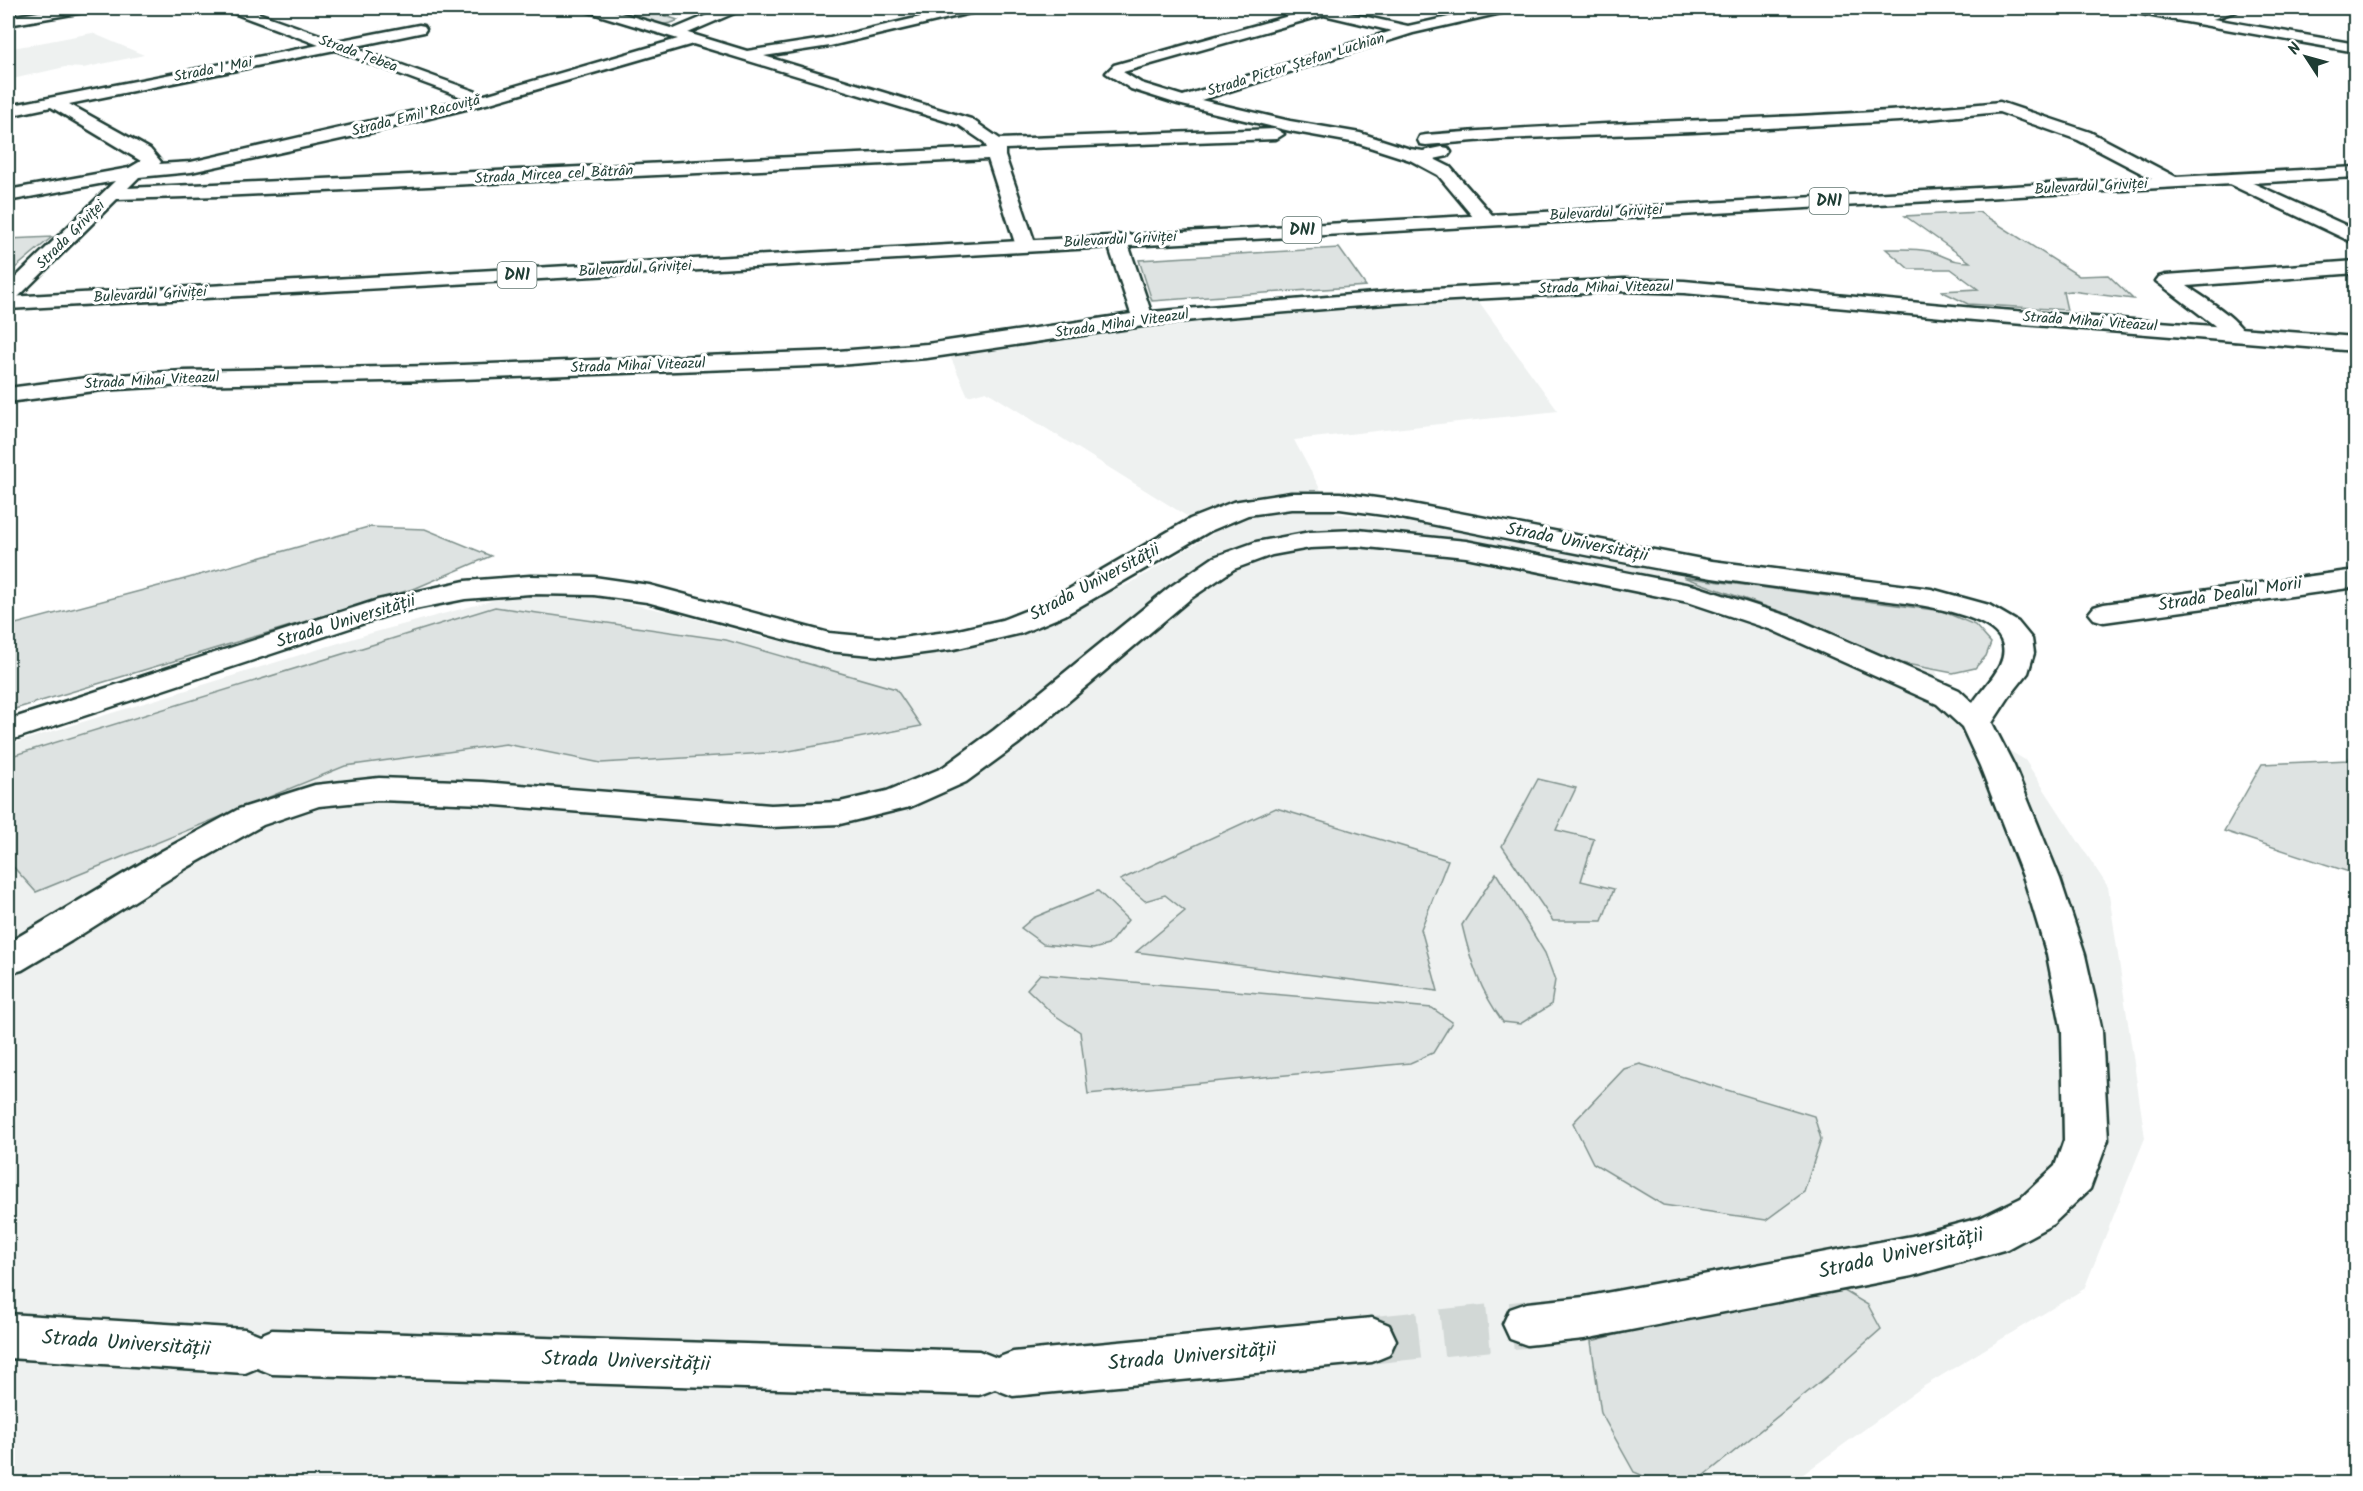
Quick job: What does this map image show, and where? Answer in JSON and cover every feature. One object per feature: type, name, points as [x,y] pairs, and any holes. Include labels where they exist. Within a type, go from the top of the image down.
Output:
[{"type":"street","points":[[8,21],[84,8]]},
{"type":"street","name":"Strada Țebea","points":[[233,8],[484,100]]},
{"type":"street","points":[[591,8],[957,120],[985,134],[996,148],[1026,246]]},
{"type":"street","points":[[676,33],[734,8]]},
{"type":"street","points":[[742,54],[830,42],[974,8]]},
{"type":"street","name":"Strada Pictor Ștefan Luchian","points":[[1184,101],[1409,30],[1505,8]]},
{"type":"street","points":[[2130,8],[2355,50]]},
{"type":"street","points":[[2197,20],[2232,8]]},
{"type":"street","name":"Strada Pictor Ștefan Luchian","points":[[1360,138],[1320,132],[1184,101],[1136,86],[1114,73],[1119,68],[1329,9],[1409,30]]},
{"type":"street","points":[[678,17],[699,23]]},
{"type":"street","name":"Strada 1 Mai","points":[[8,111],[419,29]]},
{"type":"street","name":"Strada Emil Racoviță","points":[[8,195],[134,172],[191,167],[484,100],[693,39]]},
{"type":"street","name":"Strada Pictor Ștefan Luchian","points":[[1126,140],[1156,131],[1178,119],[1184,101]]},
{"type":"street","points":[[54,102],[144,153],[152,162],[134,172]]},
{"type":"street","points":[[1360,138],[1399,152],[1417,145],[1499,134],[1918,116],[2000,107],[2084,136],[2172,182]]},
{"type":"street","name":"Strada Pictor Ștefan Luchian","points":[[996,148],[1320,132]]},
{"type":"street","points":[[1444,157],[1499,134]]},
{"type":"street","points":[[1360,138],[1417,145],[1444,157],[1486,220]]},
{"type":"street","name":"Strada Mircea cel Bătrân","points":[[112,194],[231,191],[996,148]]},
{"type":"street","name":"Strada Griviței","points":[[8,296],[134,172]]},
{"type":"street","name":"Bulevardul Griviței","points":[[8,303],[2355,172]]},
{"type":"street","name":"Bulevardul Griviței","points":[[2233,178],[2355,238]]},
{"type":"street","points":[[1117,241],[1143,319]]},
{"type":"street","points":[[2235,334],[2222,320],[2166,282],[2355,267]]},
{"type":"street","name":"Strada Mihai Viteazul","points":[[8,395],[102,383],[184,378],[434,373],[838,358],[927,351],[1143,319],[1397,297],[1624,285],[1684,287],[1974,314],[2355,344]]},
{"type":"street","name":"Strada Universității","points":[[8,731],[388,606],[465,590],[530,585],[594,586],[650,594],[828,642],[894,648],[954,640],[1011,627],[1055,609],[1200,525],[1242,508],[1292,501],[1330,501],[1391,508],[1712,569],[1932,598],[1965,605],[1994,616],[2013,634],[2020,651],[2014,670],[1996,692],[1976,723]]},
{"type":"street","name":"Strada Universității","points":[[8,960],[58,932],[175,859],[251,817],[315,796],[379,789],[471,792],[771,816],[840,813],[898,799],[954,775],[1006,737],[1180,593],[1224,563],[1266,548],[1310,540],[1357,538],[1466,549],[1695,595],[1784,624],[1948,697],[1976,723],[1997,766],[2042,879],[2068,966],[2082,1030],[2086,1140],[2074,1176],[2037,1211],[1990,1235],[1979,1238],[1912,1256],[1584,1318],[1527,1324]]},
{"type":"street","name":"Strada Dealul Morii","points":[[2104,613],[2355,578]]},
{"type":"street","name":"Strada Universității","points":[[8,1336],[259,1351],[996,1373],[1372,1340]]},
{"type":"shaded area","points":[[598,8],[640,8],[678,20],[669,23],[649,23]]},
{"type":"shaded area","points":[[92,33],[144,55],[83,68],[65,67],[8,80],[8,49]]},
{"type":"shaded area","points":[[1979,212],[2079,276],[2108,275],[2133,299],[2071,291],[2063,292],[2067,310],[1968,304],[1941,291],[1978,289],[1951,269],[1909,269],[1886,249],[1924,250],[1953,260],[1970,262],[1905,216]]},
{"type":"shaded area","points":[[52,237],[8,274],[8,239]]},
{"type":"shaded area","points":[[1339,248],[1366,286],[1152,301],[1139,260]]},
{"type":"shaded area","points":[[1477,299],[1558,411],[1294,440],[1333,513],[1463,529],[1718,580],[1809,612],[1936,671],[1958,720],[2025,760],[2108,887],[2145,1138],[2084,1289],[1921,1388],[1791,1483],[8,1484],[8,745],[368,634],[506,597],[594,596],[678,614],[763,638],[892,658],[995,642],[1129,584],[1214,533],[986,391],[968,396],[950,356],[1132,324]]},
{"type":"shaded area","points":[[368,527],[425,529],[491,556],[416,588],[8,711],[8,626]]},
{"type":"shaded area","points":[[1683,577],[1942,611],[1975,625],[1991,643],[1986,656],[1975,668],[1953,673],[1901,663],[1801,619]]},
{"type":"shaded area","points":[[495,607],[726,640],[896,689],[921,726],[784,752],[601,763],[506,744],[345,766],[36,892],[8,861],[8,757]]},
{"type":"shaded area","points":[[2355,751],[2355,874],[2224,831],[2262,764],[2348,760]]},
{"type":"shaded area","points":[[1538,779],[1576,788],[1556,830],[1594,839],[1581,881],[1614,889],[1602,921],[1553,921],[1502,846]]},
{"type":"shaded area","points":[[1276,808],[1448,860],[1421,929],[1438,991],[1136,952],[1185,911],[1165,895],[1145,901],[1120,880]]},
{"type":"shaded area","points":[[1496,873],[1545,953],[1555,980],[1551,1005],[1520,1024],[1503,1022],[1488,999],[1473,964],[1462,925]]},
{"type":"shaded area","points":[[1098,891],[1128,920],[1108,945],[1093,949],[1043,944],[1021,928],[1033,918]]},
{"type":"shaded area","points":[[1040,974],[1432,1008],[1452,1022],[1433,1053],[1410,1063],[1088,1094],[1080,1032],[1053,1014],[1027,989]]},
{"type":"shaded area","points":[[1640,1064],[1814,1116],[1821,1139],[1804,1192],[1766,1220],[1663,1205],[1593,1163],[1573,1123],[1624,1069]]},
{"type":"shaded area","points":[[1836,1286],[1868,1305],[1881,1329],[1830,1374],[1694,1484],[1660,1483],[1634,1472],[1601,1413],[1591,1341],[1800,1290]]},
{"type":"tunnel","points":[[1372,1340],[1527,1324]]}]
